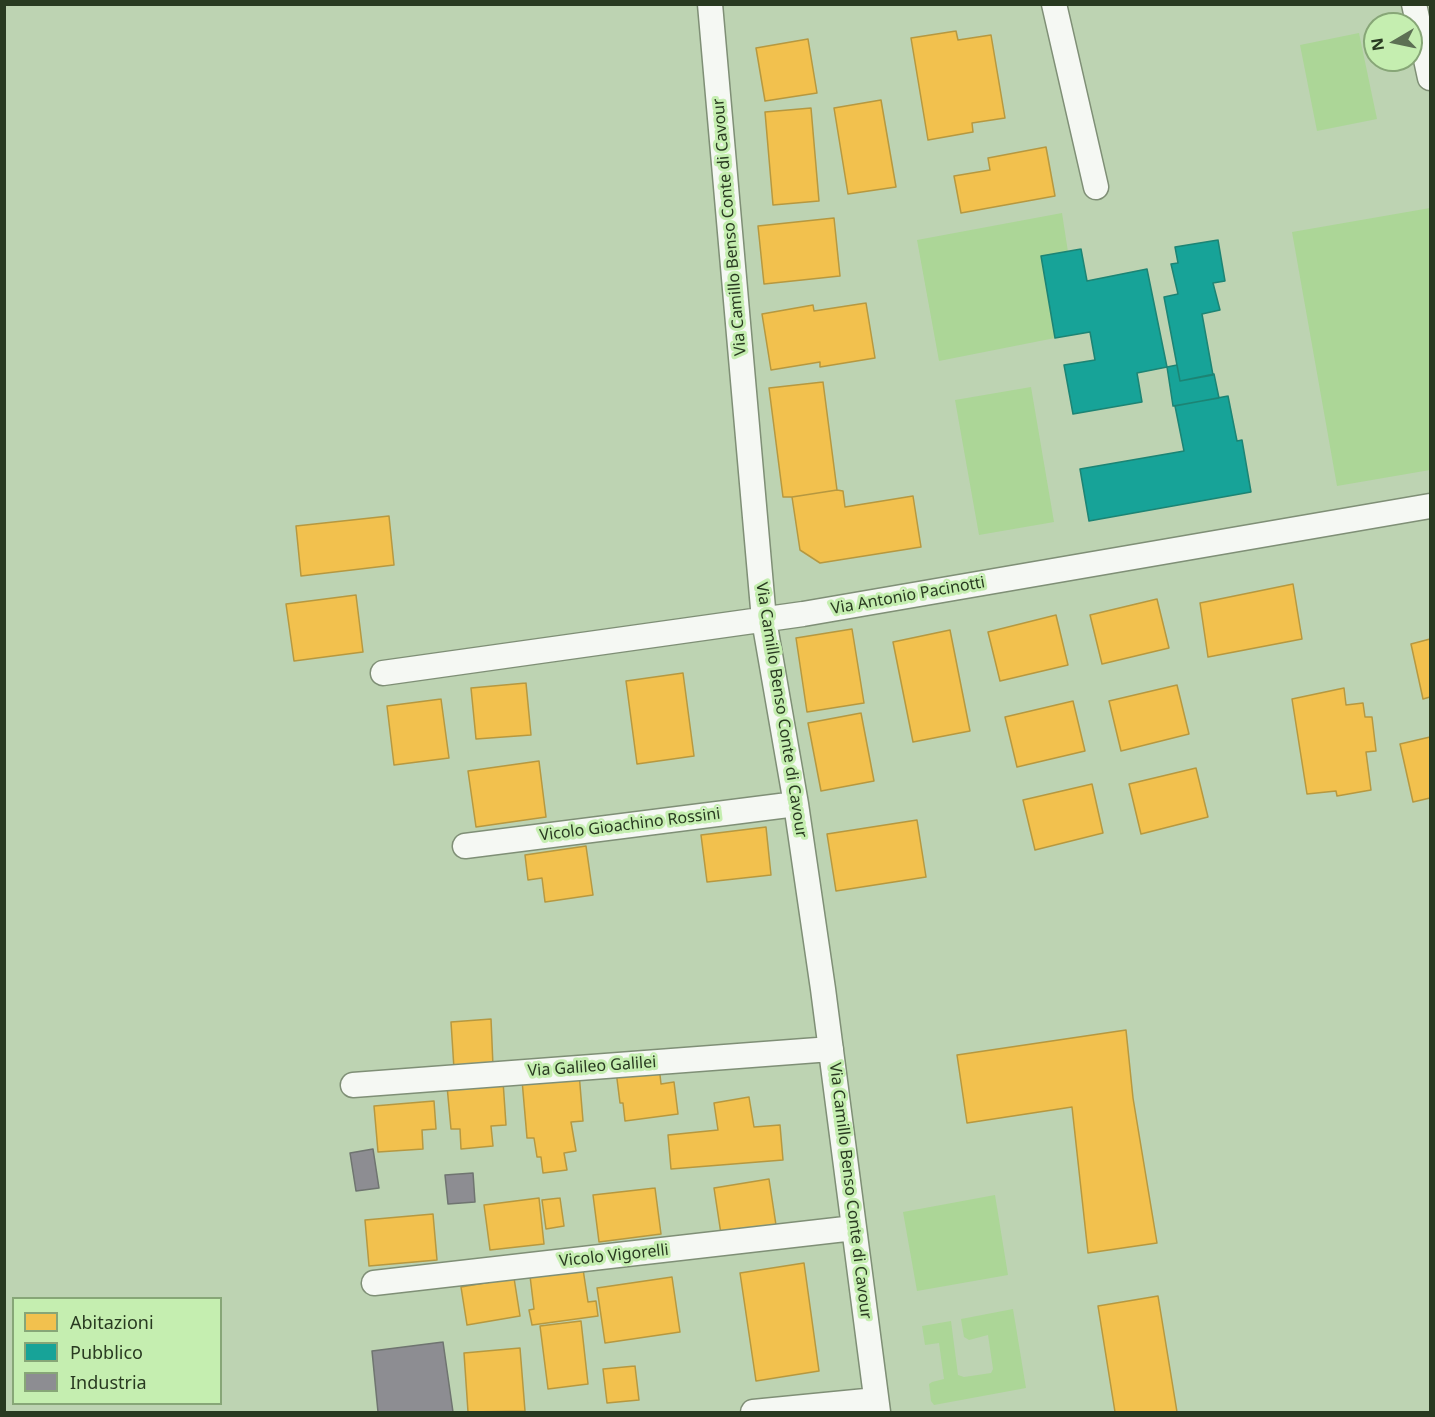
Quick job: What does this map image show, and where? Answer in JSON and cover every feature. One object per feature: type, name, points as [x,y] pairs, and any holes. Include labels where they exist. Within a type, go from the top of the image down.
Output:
[{"type":"street","name":"Via Camillo Benso Conte di Cavour","points":[[710,4],[764,620],[796,804],[831,1049],[877,1406]]},
{"type":"street","points":[[1054,4],[1096,187]]},
{"type":"street","points":[[1414,4],[1431,78]]},
{"type":"street","name":"Via Antonio Pacinotti","points":[[383,673],[764,620],[1431,506]]},
{"type":"street","name":"Vicolo Gioachino Rossini","points":[[465,846],[796,804]]},
{"type":"street","name":"Via Galileo Galilei","points":[[353,1085],[831,1049]]},
{"type":"street","name":"Vicolo Vigorelli","points":[[374,1283],[854,1228]]},
{"type":"street","points":[[753,1413],[877,1406]]},
{"type":"green space","points":[[1359,33],[1363,52],[1363,72],[1367,72],[1377,119],[1317,131],[1300,45]]},
{"type":"green space","points":[[1430,208],[1430,470],[1337,486],[1292,232]]},
{"type":"green space","points":[[1062,213],[1068,252],[1041,257],[1055,338],[939,361],[917,240]]},
{"type":"green space","points":[[1031,387],[1054,522],[979,535],[955,400]]},
{"type":"green space","points":[[995,1195],[1008,1275],[917,1291],[903,1212]]},
{"type":"green space","points":[[1013,1309],[1026,1388],[934,1405],[931,1401],[929,1384],[944,1379],[939,1343],[925,1345],[922,1326],[951,1321],[958,1375],[964,1377],[991,1373],[993,1369],[988,1335],[969,1340],[964,1337],[961,1319]]},
{"type":"building: Abitazioni","points":[[956,31],[958,40],[991,35],[1005,118],[972,123],[973,132],[928,140],[911,38]]},
{"type":"building: Abitazioni","points":[[808,39],[817,93],[765,101],[756,48]]},
{"type":"building: Abitazioni","points":[[881,100],[896,187],[848,194],[834,108]]},
{"type":"building: Abitazioni","points":[[811,108],[819,201],[773,205],[765,112]]},
{"type":"building: Abitazioni","points":[[1046,147],[1055,196],[961,213],[954,176],[990,170],[988,158]]},
{"type":"building: Abitazioni","points":[[834,218],[840,276],[764,284],[758,226]]},
{"type":"building: Abitazioni","points":[[866,303],[875,358],[820,367],[820,362],[771,370],[762,314],[813,305],[814,311]]},
{"type":"building: Abitazioni","points":[[823,382],[837,490],[783,497],[769,388]]},
{"type":"building: Abitazioni","points":[[843,491],[845,507],[913,496],[921,547],[820,563],[800,550],[792,497]]},
{"type":"building: Abitazioni","points":[[389,516],[394,565],[301,576],[296,526]]},
{"type":"building: Abitazioni","points":[[1293,584],[1302,639],[1208,657],[1200,603]]},
{"type":"building: Abitazioni","points":[[356,595],[363,652],[294,661],[286,604]]},
{"type":"building: Abitazioni","points":[[1157,599],[1169,648],[1102,664],[1090,615]]},
{"type":"building: Abitazioni","points":[[1056,615],[1068,665],[1000,681],[988,632]]},
{"type":"building: Abitazioni","points":[[852,629],[864,703],[807,712],[796,638]]},
{"type":"building: Abitazioni","points":[[950,630],[970,731],[913,742],[893,642]]},
{"type":"building: Abitazioni","points":[[1430,639],[1430,697],[1423,699],[1411,644]]},
{"type":"building: Abitazioni","points":[[683,673],[694,756],[637,764],[626,681]]},
{"type":"building: Abitazioni","points":[[526,683],[531,735],[476,739],[471,688]]},
{"type":"building: Abitazioni","points":[[1177,685],[1189,734],[1121,751],[1109,701]]},
{"type":"building: Abitazioni","points":[[1344,688],[1346,705],[1363,703],[1365,717],[1372,717],[1376,751],[1366,752],[1371,790],[1337,796],[1336,791],[1307,794],[1292,699]]},
{"type":"building: Abitazioni","points":[[441,699],[449,758],[394,765],[387,706]]},
{"type":"building: Abitazioni","points":[[1073,701],[1085,751],[1017,767],[1005,717]]},
{"type":"building: Abitazioni","points":[[861,713],[874,781],[821,791],[808,723]]},
{"type":"building: Abitazioni","points":[[1430,737],[1430,798],[1413,802],[1400,744]]},
{"type":"building: Abitazioni","points":[[539,761],[546,817],[476,827],[468,771]]},
{"type":"building: Abitazioni","points":[[1196,768],[1208,817],[1141,834],[1129,784]]},
{"type":"building: Abitazioni","points":[[1092,784],[1103,833],[1035,850],[1023,800]]},
{"type":"building: Abitazioni","points":[[917,820],[926,877],[836,891],[827,834]]},
{"type":"building: Abitazioni","points":[[766,827],[771,875],[707,882],[701,835]]},
{"type":"building: Abitazioni","points":[[586,846],[593,895],[545,902],[542,878],[528,880],[525,855]]},
{"type":"building: Abitazioni","points":[[491,1019],[493,1066],[454,1069],[451,1022]]},
{"type":"building: Abitazioni","points":[[1126,1030],[1133,1098],[1157,1243],[1088,1253],[1072,1107],[967,1123],[957,1055]]},
{"type":"building: Abitazioni","points":[[659,1066],[661,1084],[674,1082],[678,1114],[625,1121],[616,1071]]},
{"type":"building: Abitazioni","points":[[579,1073],[583,1121],[571,1122],[576,1151],[564,1153],[567,1170],[543,1173],[541,1157],[537,1157],[534,1138],[527,1138],[522,1080]]},
{"type":"building: Abitazioni","points":[[503,1081],[506,1125],[491,1126],[493,1146],[461,1149],[460,1129],[451,1129],[447,1086]]},
{"type":"building: Abitazioni","points":[[749,1097],[754,1127],[780,1125],[783,1160],[671,1169],[668,1135],[718,1130],[714,1103]]},
{"type":"building: Abitazioni","points":[[434,1101],[436,1129],[422,1130],[423,1149],[378,1152],[374,1106]]},
{"type":"building: Abitazioni","points":[[769,1179],[776,1225],[721,1234],[714,1188]]},
{"type":"building: Abitazioni","points":[[655,1188],[661,1234],[599,1242],[593,1195]]},
{"type":"building: Abitazioni","points":[[539,1198],[544,1244],[490,1250],[484,1205]]},
{"type":"building: Abitazioni","points":[[560,1198],[564,1226],[546,1229],[542,1200]]},
{"type":"building: Abitazioni","points":[[433,1214],[437,1260],[369,1266],[365,1220]]},
{"type":"building: Abitazioni","points":[[804,1263],[819,1371],[756,1381],[740,1273]]},
{"type":"building: Abitazioni","points":[[583,1269],[588,1302],[596,1301],[598,1316],[532,1325],[529,1310],[534,1309],[530,1276]]},
{"type":"building: Abitazioni","points":[[672,1277],[680,1332],[605,1343],[597,1288]]},
{"type":"building: Abitazioni","points":[[514,1278],[520,1316],[467,1325],[461,1287]]},
{"type":"building: Abitazioni","points":[[1158,1296],[1177,1412],[1115,1412],[1098,1306]]},
{"type":"building: Abitazioni","points":[[581,1321],[588,1384],[548,1389],[540,1326]]},
{"type":"building: Abitazioni","points":[[520,1348],[525,1411],[468,1412],[464,1353]]},
{"type":"building: Abitazioni","points":[[635,1366],[639,1400],[607,1403],[603,1369]]},
{"type":"building: Pubblico","points":[[1218,240],[1225,281],[1213,283],[1220,310],[1202,314],[1213,375],[1180,381],[1164,297],[1178,294],[1171,264],[1178,263],[1175,247]]},
{"type":"building: Pubblico","points":[[1081,249],[1087,281],[1147,269],[1167,367],[1137,373],[1142,402],[1073,414],[1064,365],[1095,360],[1090,332],[1055,338],[1041,256]]},
{"type":"building: Pubblico","points":[[1177,365],[1180,381],[1214,374],[1219,398],[1173,406],[1167,367]]},
{"type":"building: Pubblico","points":[[1228,396],[1237,441],[1242,440],[1251,492],[1089,521],[1080,469],[1184,451],[1175,406]]},
{"type":"building: Industria","points":[[373,1149],[379,1188],[356,1191],[350,1153]]},
{"type":"building: Industria","points":[[473,1173],[475,1202],[448,1204],[445,1175]]},
{"type":"building: Industria","points":[[443,1342],[453,1412],[378,1412],[372,1351]]}]
